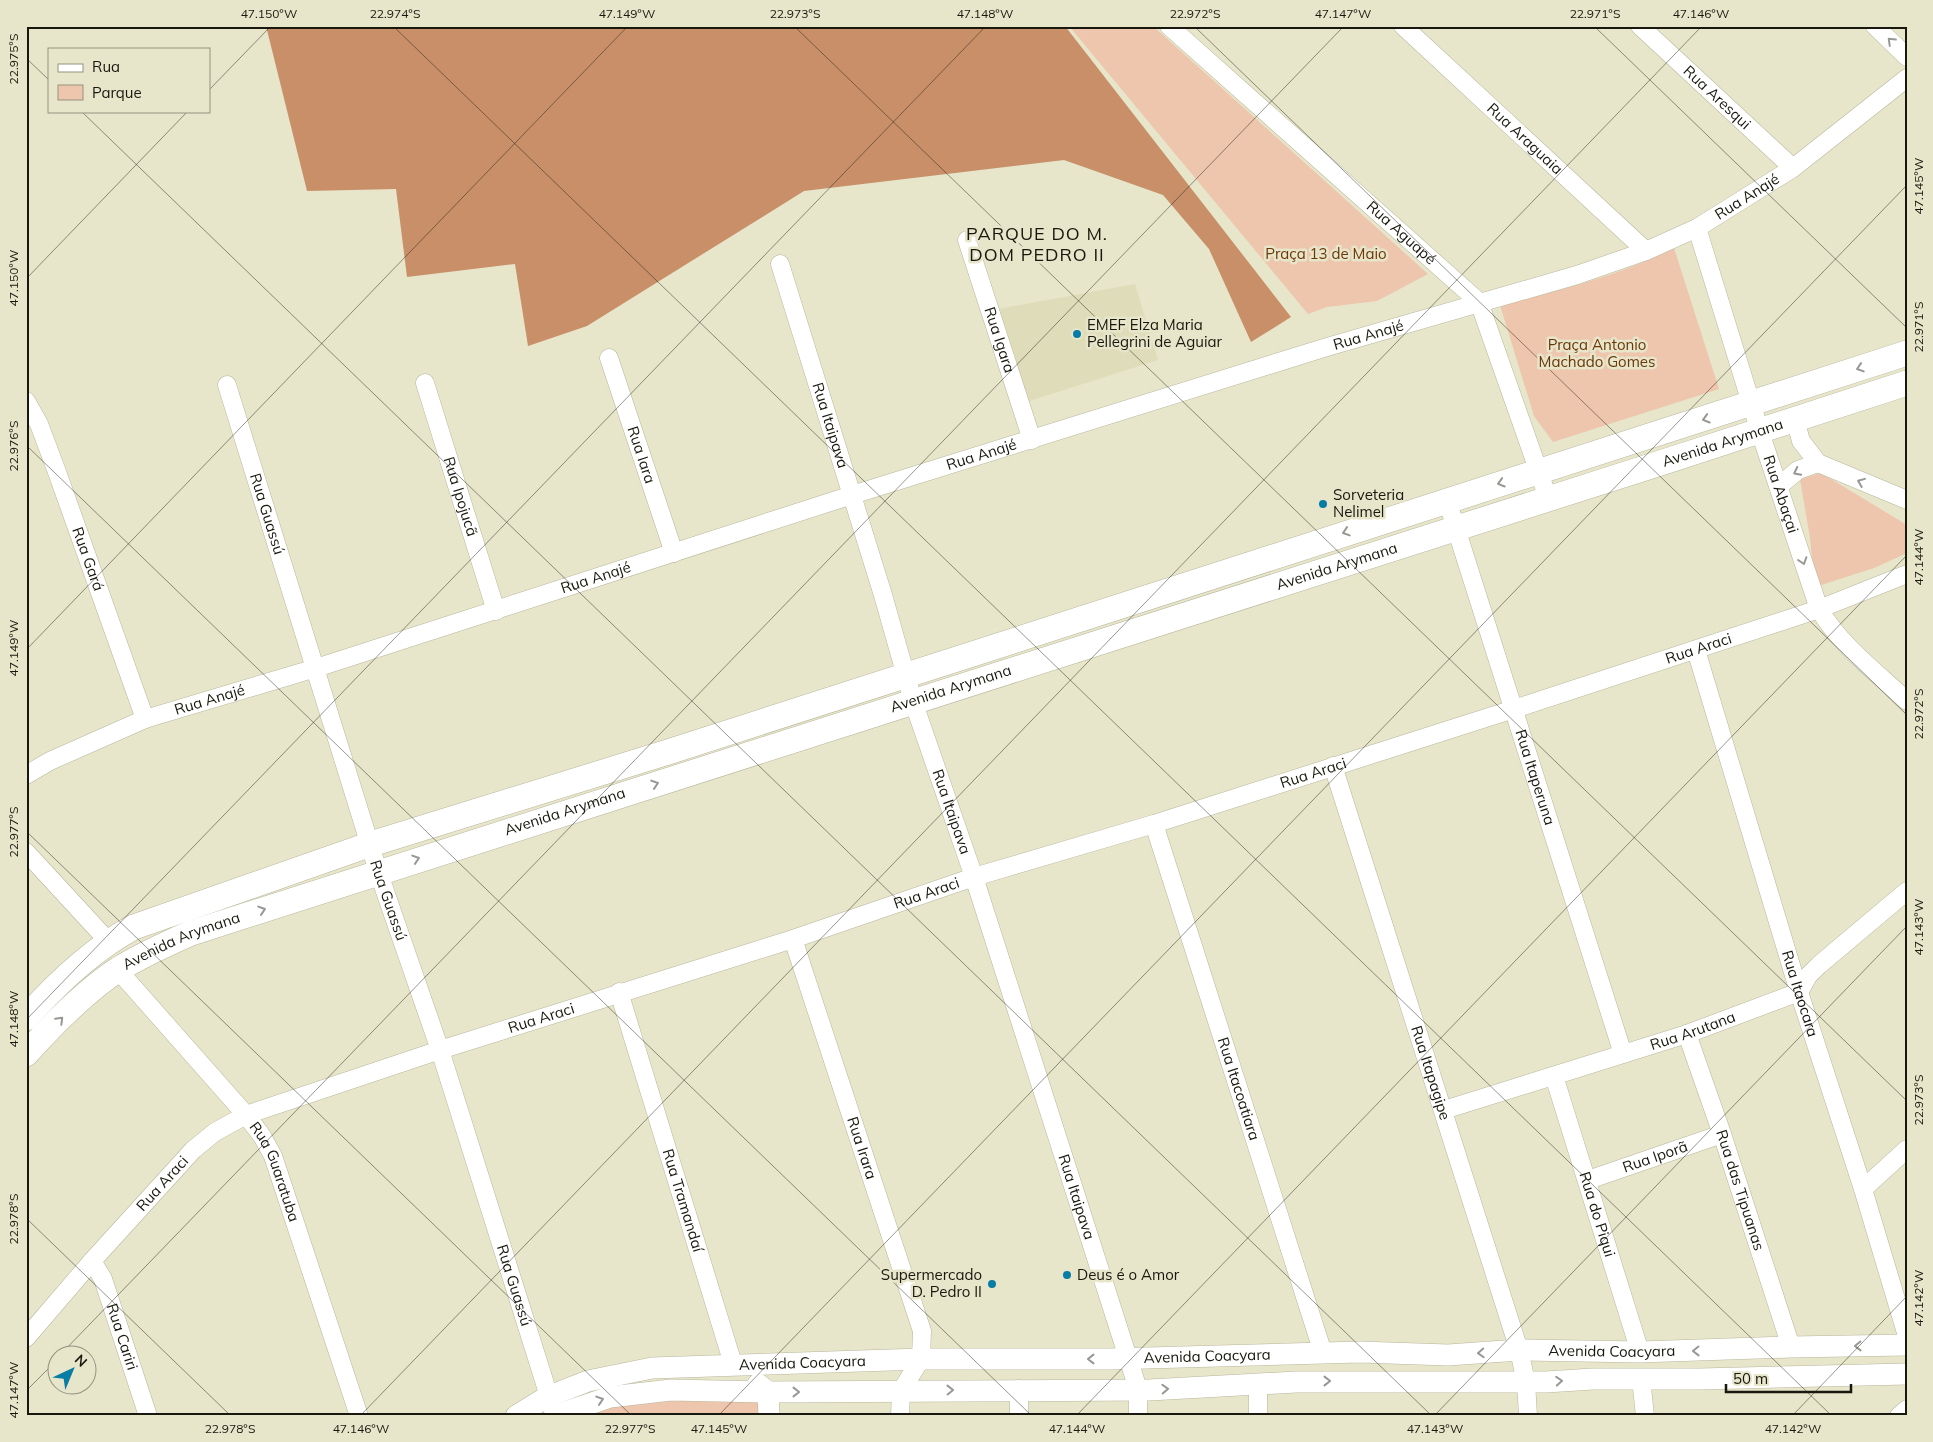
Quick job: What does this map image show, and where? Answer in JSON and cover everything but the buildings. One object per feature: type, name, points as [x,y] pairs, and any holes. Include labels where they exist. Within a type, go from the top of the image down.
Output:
[{"type":"main road","name":"Avenida Arymana","points":[[26,1018],[46,996],[108,941],[134,927],[371,844],[686,746],[907,673],[1907,353]]},
{"type":"main road","name":"Avenida Arymana","points":[[26,1054],[72,1008],[118,970],[149,952],[191,933],[378,871],[1455,530],[1548,498],[1760,432],[1907,383]]},
{"type":"street","name":"Rua Aguapé","points":[[1169,26],[1478,302],[1548,498]]},
{"type":"street","name":"Rua Araguaia","points":[[1403,26],[1646,251]]},
{"type":"street","name":"Rua Aresqui","points":[[1640,26],[1793,168]]},
{"type":"street","points":[[1875,26],[1907,57]]},
{"type":"street","name":"Rua Anajé","points":[[26,774],[50,761],[145,719],[316,668],[496,611],[852,495],[1478,302],[1577,275],[1646,251],[1697,228],[1793,168],[1907,78]]},
{"type":"street","name":"Rua Abaçai","points":[[1697,228],[1760,432],[1819,609],[1829,626],[1843,643],[1907,701]]},
{"type":"street","name":"Rua Igara","points":[[967,240],[1032,440]]},
{"type":"street","name":"Rua Itaipava","points":[[780,264],[907,673],[913,701],[974,877],[1138,1389],[1138,1416]]},
{"type":"street","name":"Rua Iara","points":[[610,358],[674,553]]},
{"type":"street","name":"Rua Ipojucã","points":[[425,383],[496,611]]},
{"type":"street","name":"Rua Guassú","points":[[227,385],[378,871],[440,1050],[552,1409]]},
{"type":"street","name":"Rua Gará","points":[[26,401],[39,424],[57,472],[145,719]]},
{"type":"street","points":[[1795,419],[1801,441],[1818,463],[1907,500]]},
{"type":"street","points":[[1779,486],[1798,470],[1818,463]]},
{"type":"street","name":"Rua Itaperuna","points":[[1447,500],[1623,1054]]},
{"type":"street","name":"Rua Araci","points":[[26,1338],[92,1261],[194,1150],[215,1132],[246,1115],[619,992],[793,939],[974,877],[1154,824],[1696,650],[1819,609],[1907,574]]},
{"type":"street","name":"Rua Itaocara","points":[[1696,650],[1799,992],[1864,1188],[1907,1336]]},
{"type":"street","name":"Rua Itapagipe","points":[[1333,766],[1519,1350],[1526,1382],[1528,1416]]},
{"type":"street","name":"Rua Itacoatiara","points":[[1154,824],[1324,1353]]},
{"type":"street","points":[[26,852],[108,941]]},
{"type":"street","points":[[1799,992],[1808,976],[1819,965],[1907,891]]},
{"type":"street","name":"Rua Irara","points":[[793,939],[922,1330],[921,1359]]},
{"type":"street","name":"Rua Guaratuba","points":[[118,970],[246,1115],[262,1136],[272,1156],[359,1416]]},
{"type":"street","name":"Rua Tramandaí","points":[[619,992],[734,1364]]},
{"type":"street","name":"Rua Arutana","points":[[1444,1110],[1687,1034],[1799,992]]},
{"type":"street","name":"Rua das Tipuanas","points":[[1687,1034],[1722,1134],[1791,1347]]},
{"type":"street","name":"Rua do Piqui","points":[[1554,1076],[1588,1180],[1640,1352]]},
{"type":"street","name":"Rua Iporã","points":[[1588,1180],[1722,1134]]},
{"type":"street","points":[[1864,1188],[1907,1149]]},
{"type":"street","name":"Rua Cariri","points":[[92,1261],[104,1279],[148,1416]]},
{"type":"street","name":"Avenida Coacyara","points":[[552,1409],[588,1381],[620,1373],[652,1368],[734,1364],[921,1359],[1324,1353],[1448,1355],[1519,1350],[1640,1352],[1791,1347],[1907,1346]]},
{"type":"street","points":[[900,1416],[901,1391],[921,1359]]},
{"type":"street","points":[[734,1364],[768,1392],[769,1416]]},
{"type":"street","name":"Avenida Coacyara","points":[[516,1416],[634,1392],[671,1390],[768,1392],[1138,1389],[1258,1384],[1526,1382],[1640,1378],[1700,1380],[1907,1374]]},
{"type":"street","points":[[1640,1378],[1644,1416]]},
{"type":"street","points":[[1258,1384],[1258,1416]]},
{"type":"street","points":[[1019,1389],[1019,1416]]},
{"type":"street","points":[[1900,1416],[1907,1409]]},
{"type":"shaded area","points":[[266,26],[1065,26],[1291,317],[1251,342],[1209,249],[1163,195],[1064,160],[804,191],[587,326],[528,346],[515,264],[407,277],[396,189],[307,191]]},
{"type":"shaded area","name":"EMEF Elza Maria Pellegrini de Aguiar","points":[[1135,284],[1158,360],[1023,403],[998,309]]},
{"type":"green space","name":"Praça 13 de Maio","points":[[1069,26],[1153,26],[1428,274],[1377,301],[1327,307],[1308,314]]},
{"type":"green space","name":"Praça Antonio Machado Gomes","points":[[1674,248],[1719,389],[1553,442],[1534,416],[1500,305],[1567,288],[1611,274],[1632,267]]},
{"type":"green space","points":[[1821,473],[1907,525],[1907,553],[1874,568],[1815,587],[1810,538],[1800,479]]},
{"type":"green space","points":[[667,1397],[760,1397],[761,1416],[583,1416],[620,1403]]},
{"type":"place","name":"EMEF Elza Maria Pellegrini de Aguiar","points":[[1077,334]]},
{"type":"place","name":"Sorveteria Nelimel","points":[[1323,504]]},
{"type":"place","name":"Deus é o Amor","points":[[1067,1275]]},
{"type":"place","name":"Supermercado D. Pedro II","points":[[992,1284]]},
{"type":"district","name":"PARQUE DO M. DOM PEDRO II","points":[[1037,244]]}]
